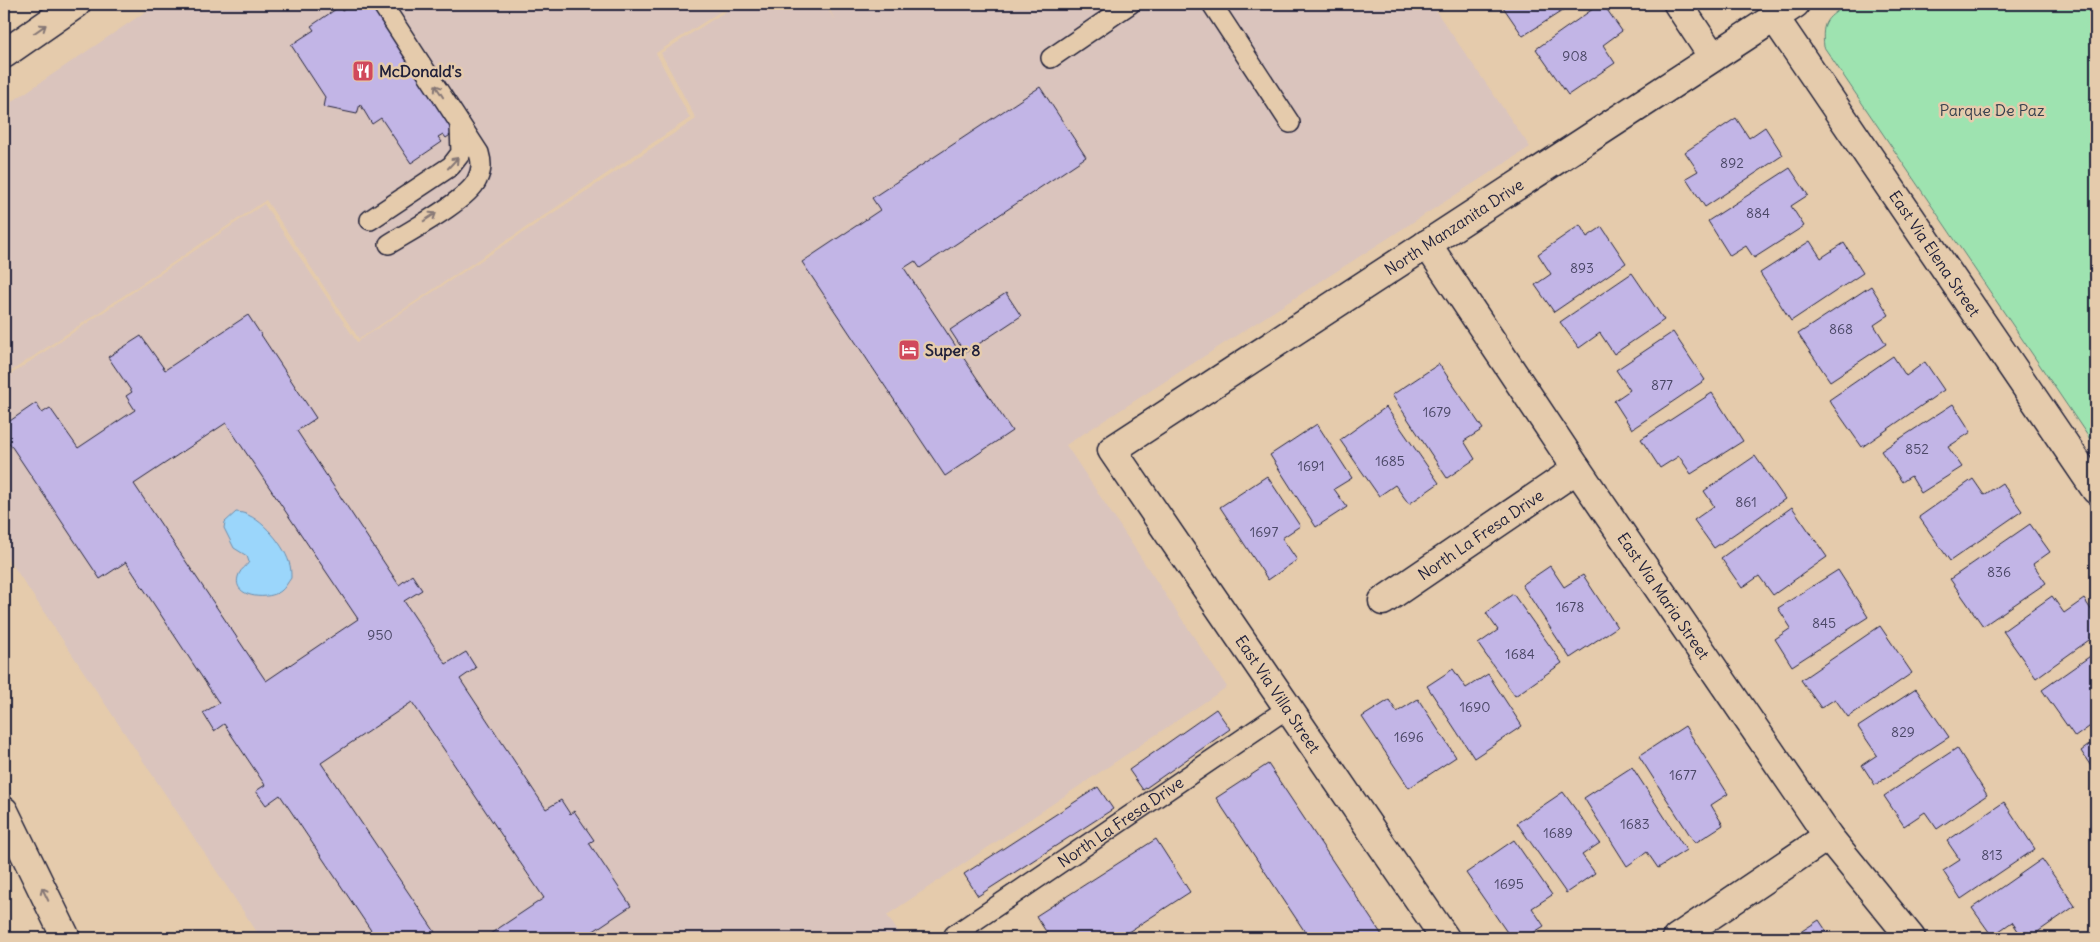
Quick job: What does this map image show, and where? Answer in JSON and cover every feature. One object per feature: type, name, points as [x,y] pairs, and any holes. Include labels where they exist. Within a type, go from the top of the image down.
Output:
[{"type":"main road","points":[[4,54],[76,4]]},
{"type":"main road","points":[[1678,4],[1713,57]]},
{"type":"main road","name":"North Manzanita Drive","points":[[1112,450],[1784,10]]},
{"type":"main road","name":"East Via Elena Street","points":[[1784,10],[2096,490]]},
{"type":"main road","name":"East Via Maria Street","points":[[1427,244],[1577,469],[1828,836],[1910,938]]},
{"type":"main road","name":"East Via Villa Street","points":[[1112,450],[1445,938]]},
{"type":"main road","name":"North La Fresa Drive","points":[[1383,601],[1577,469]]},
{"type":"main road","points":[[4,811],[66,938]]},
{"type":"main road","points":[[1677,938],[1828,836]]},
{"type":"lane","points":[[382,4],[479,153],[482,165],[477,181],[465,195],[389,244]]},
{"type":"lane","points":[[1050,58],[1130,4]]},
{"type":"lane","points":[[1212,4],[1290,123]]},
{"type":"lane","points":[[370,220],[451,166],[461,153],[462,139],[459,122]]},
{"type":"lane","name":"North La Fresa Drive","points":[[955,937],[1288,708]]},
{"type":"shaded area","points":[[157,4],[732,4],[656,53],[690,118],[359,339],[266,200],[4,376],[4,107]]},
{"type":"shaded area","points":[[737,4],[824,4],[836,21],[826,4],[1431,4],[1530,147],[1066,445],[1227,687],[887,915],[902,938],[261,938],[4,552],[4,379],[264,204],[357,342],[696,119],[661,53]]},
{"type":"green space","name":"Parque De Paz","points":[[1848,4],[2096,4],[2096,448],[1824,47],[1823,38],[1827,21]]},
{"type":"water","points":[[236,512],[244,513],[260,523],[275,538],[286,554],[291,578],[282,590],[275,594],[259,596],[244,593],[237,582],[239,574],[249,562],[247,556],[234,548],[224,528],[225,522]]},
{"type":"building","name":"McDonald's","points":[[353,4],[374,4],[454,127],[451,129],[453,133],[446,138],[443,134],[438,137],[442,142],[411,163],[381,118],[372,124],[360,104],[357,114],[323,107],[325,97],[291,45],[314,30],[311,26],[339,7],[342,11]]},
{"type":"building","points":[[1501,4],[1573,4],[1523,36]]},
{"type":"building","points":[[1600,4],[1603,4],[1622,31],[1603,45],[1615,63],[1568,95],[1536,49]]},
{"type":"building","name":"Super 8","points":[[1040,87],[1086,157],[920,268],[915,261],[904,268],[1012,431],[945,476],[802,262],[880,210],[872,198]]},
{"type":"building","points":[[1736,118],[1749,138],[1765,127],[1783,155],[1705,207],[1686,178],[1698,171],[1685,152]]},
{"type":"building","points":[[1790,168],[1808,195],[1791,206],[1804,226],[1754,258],[1746,246],[1730,256],[1708,221]]},
{"type":"building","points":[[1580,225],[1587,237],[1602,227],[1626,263],[1554,312],[1535,285],[1551,274],[1538,254]]},
{"type":"building","points":[[1810,241],[1821,258],[1844,243],[1863,273],[1791,321],[1760,273]]},
{"type":"building","points":[[1632,273],[1664,320],[1614,354],[1600,333],[1579,348],[1560,322]]},
{"type":"building","points":[[1871,286],[1889,315],[1874,325],[1886,344],[1830,381],[1798,334]]},
{"type":"building","points":[[1006,293],[1021,316],[965,353],[950,330]]},
{"type":"building","points":[[248,315],[316,418],[297,431],[399,585],[412,575],[422,590],[404,601],[446,664],[466,652],[476,668],[460,679],[546,809],[561,800],[570,814],[574,811],[594,840],[589,843],[631,906],[583,938],[484,938],[544,898],[412,702],[321,763],[439,938],[376,938],[280,795],[266,805],[256,791],[265,785],[224,724],[214,731],[203,713],[219,703],[126,562],[100,579],[4,435],[4,425],[36,403],[42,413],[50,408],[78,448],[135,410],[126,396],[132,392],[108,357],[141,336],[165,370]],"holes":[[[226,423],[358,619],[266,681],[134,484]]]},
{"type":"building","points":[[1673,332],[1705,380],[1632,429],[1614,401],[1630,390],[1616,370]]},
{"type":"building","points":[[1893,356],[1906,376],[1925,362],[1944,390],[1862,447],[1829,400]]},
{"type":"building","points":[[1439,364],[1483,429],[1464,441],[1475,459],[1447,478],[1392,395]]},
{"type":"building","points":[[1712,393],[1743,441],[1691,474],[1679,456],[1660,468],[1641,439]]},
{"type":"building","points":[[1953,404],[1971,432],[1948,447],[1962,467],[1921,493],[1911,476],[1902,482],[1881,451]]},
{"type":"building","points":[[1386,407],[1439,483],[1409,504],[1395,485],[1379,496],[1340,440]]},
{"type":"building","points":[[1317,424],[1352,478],[1334,489],[1347,507],[1316,527],[1270,455]]},
{"type":"building","points":[[1755,456],[1785,499],[1714,548],[1694,520],[1714,506],[1704,491]]},
{"type":"building","points":[[1267,476],[1300,526],[1282,538],[1297,560],[1268,580],[1220,507]]},
{"type":"building","points":[[1973,479],[1984,495],[2002,483],[2022,511],[1950,561],[1919,517]]},
{"type":"building","points":[[1792,507],[1827,557],[1773,595],[1759,576],[1742,588],[1721,558]]},
{"type":"building","points":[[2030,524],[2050,552],[2033,564],[2046,583],[1983,626],[1950,579]]},
{"type":"building","points":[[1550,566],[1564,587],[1583,575],[1617,627],[1570,658],[1522,585]]},
{"type":"building","points":[[1838,570],[1868,617],[1792,666],[1775,639],[1791,628],[1778,608]]},
{"type":"building","points":[[1513,594],[1562,663],[1515,696],[1478,644],[1498,630],[1486,613]]},
{"type":"building","points":[[2052,596],[2064,613],[2084,599],[2096,617],[2096,635],[2036,678],[2003,631]]},
{"type":"building","points":[[1880,626],[1912,673],[1848,717],[1835,699],[1821,708],[1801,680]]},
{"type":"building","points":[[2096,652],[2096,722],[2075,737],[2042,690]]},
{"type":"building","points":[[1453,669],[1466,688],[1488,674],[1522,726],[1474,758],[1427,686]]},
{"type":"building","points":[[1916,689],[1949,737],[1875,785],[1862,765],[1877,755],[1858,727]]},
{"type":"building","points":[[1418,699],[1456,757],[1409,788],[1362,717],[1389,700],[1397,712]]},
{"type":"building","points":[[1216,709],[1230,729],[1143,790],[1129,770]]},
{"type":"building","points":[[1685,726],[1728,794],[1711,805],[1723,825],[1695,843],[1639,756]]},
{"type":"building","points":[[2096,740],[2096,774],[2081,751]]},
{"type":"building","points":[[1957,748],[1987,795],[1937,829],[1925,812],[1904,826],[1884,796]]},
{"type":"building","points":[[1268,764],[1384,938],[1309,938],[1216,798]]},
{"type":"building","points":[[1632,767],[1686,850],[1658,868],[1647,852],[1627,866],[1584,798]]},
{"type":"building","points":[[1098,787],[1113,809],[978,896],[964,874]]},
{"type":"building","points":[[1563,792],[1600,843],[1582,855],[1595,873],[1566,893],[1517,823]]},
{"type":"building","points":[[2004,802],[2035,849],[1961,899],[1943,871],[1960,860],[1947,841]]},
{"type":"building","points":[[1156,839],[1190,892],[1119,938],[1039,938],[1047,933],[1036,916]]},
{"type":"building","points":[[1514,840],[1552,895],[1532,908],[1544,926],[1525,938],[1511,938],[1466,873]]},
{"type":"building","points":[[2042,859],[2075,906],[2029,938],[2023,938],[2012,922],[1992,936],[1972,908]]},
{"type":"building","points":[[1819,920],[1831,938],[1791,938]]},
{"type":"place","name":"McDonald's","points":[[363,71]]},
{"type":"place","name":"Super 8","points":[[909,350]]}]
